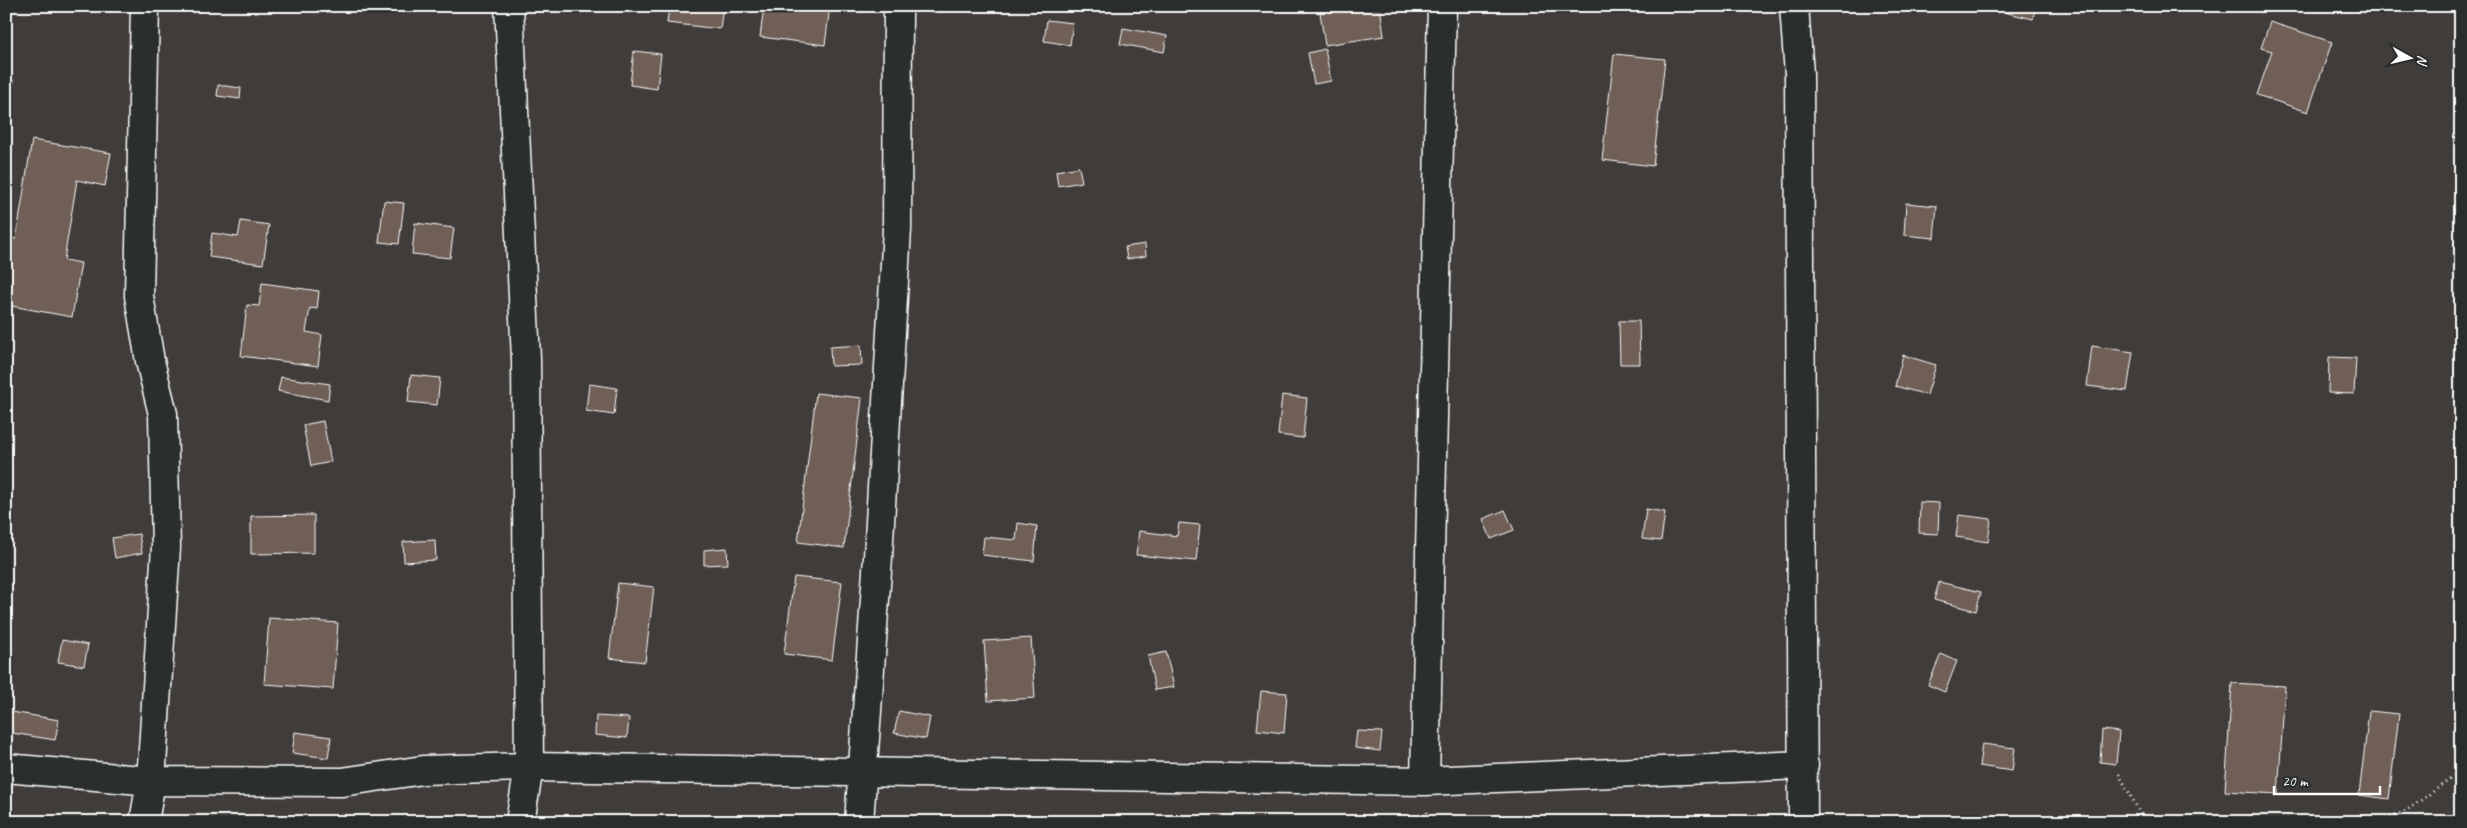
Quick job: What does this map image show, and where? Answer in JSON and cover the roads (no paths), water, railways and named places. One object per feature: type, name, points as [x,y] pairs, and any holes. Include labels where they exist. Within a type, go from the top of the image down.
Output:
[{"type":"street","points":[[144,822],[151,781],[166,547],[163,414],[150,361],[139,296],[145,6]]},
{"type":"street","points":[[509,6],[526,359],[529,767],[520,822]]},
{"type":"street","points":[[859,822],[864,773],[897,230],[898,6]]},
{"type":"street","points":[[1425,781],[1442,6]]},
{"type":"street","points":[[1794,6],[1799,74],[1803,822]]},
{"type":"street","points":[[6,768],[151,781],[342,782],[423,770],[529,767],[1425,781],[1804,765]]}]
